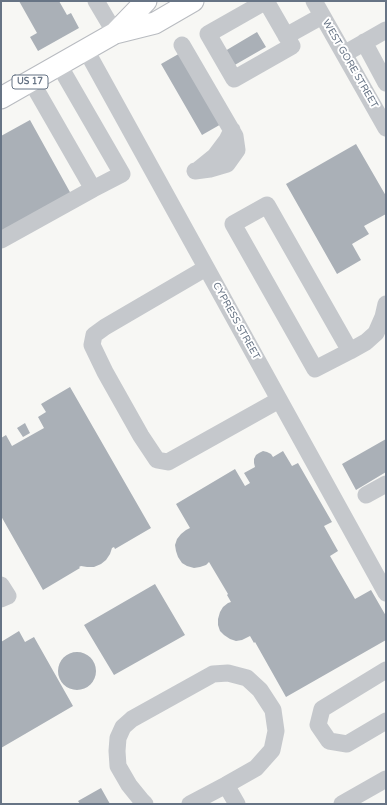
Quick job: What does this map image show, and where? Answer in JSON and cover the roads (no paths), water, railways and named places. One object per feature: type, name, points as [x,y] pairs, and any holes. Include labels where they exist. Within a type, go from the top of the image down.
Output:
[{"type":"main road","name":"US 17","points":[[1,98],[114,33],[146,1]]},
{"type":"main road","name":"US 17","points":[[114,33],[155,23],[193,1]]},
{"type":"street","points":[[96,1],[114,33]]},
{"type":"street","points":[[266,1],[286,36],[292,46],[234,79],[208,34],[266,1]]},
{"type":"street","name":"WEST GORE STREET","points":[[314,1],[386,128]]},
{"type":"street","points":[[286,36],[322,16]]},
{"type":"street","points":[[344,54],[386,30]]},
{"type":"street","points":[[364,42],[386,82]]},
{"type":"street","points":[[182,45],[232,130],[235,136],[237,150],[227,164],[196,171]]},
{"type":"street","name":"CYPRESS STREET","points":[[86,50],[386,593]]},
{"type":"street","points":[[1,240],[122,174],[59,66]]},
{"type":"street","points":[[31,81],[93,189]]},
{"type":"street","points":[[350,351],[267,205],[233,224],[315,369],[350,351],[366,342],[376,333],[383,317],[386,304]]},
{"type":"street","points":[[206,268],[105,327],[94,335],[92,345],[105,372],[141,436],[157,460],[168,462],[279,400]]},
{"type":"street","points":[[366,495],[386,484]]},
{"type":"street","points":[[1,585],[8,596],[1,599]]},
{"type":"street","points":[[386,670],[322,709],[318,725],[328,741],[347,744],[386,721]]},
{"type":"street","points":[[145,804],[129,785],[118,766],[118,738],[123,727],[132,719],[213,674],[228,673],[247,678],[260,690],[273,710],[276,730],[272,750],[256,768],[190,804]]},
{"type":"street","points":[[342,804],[386,779]]},
{"type":"street","points":[[226,785],[237,804]]}]
